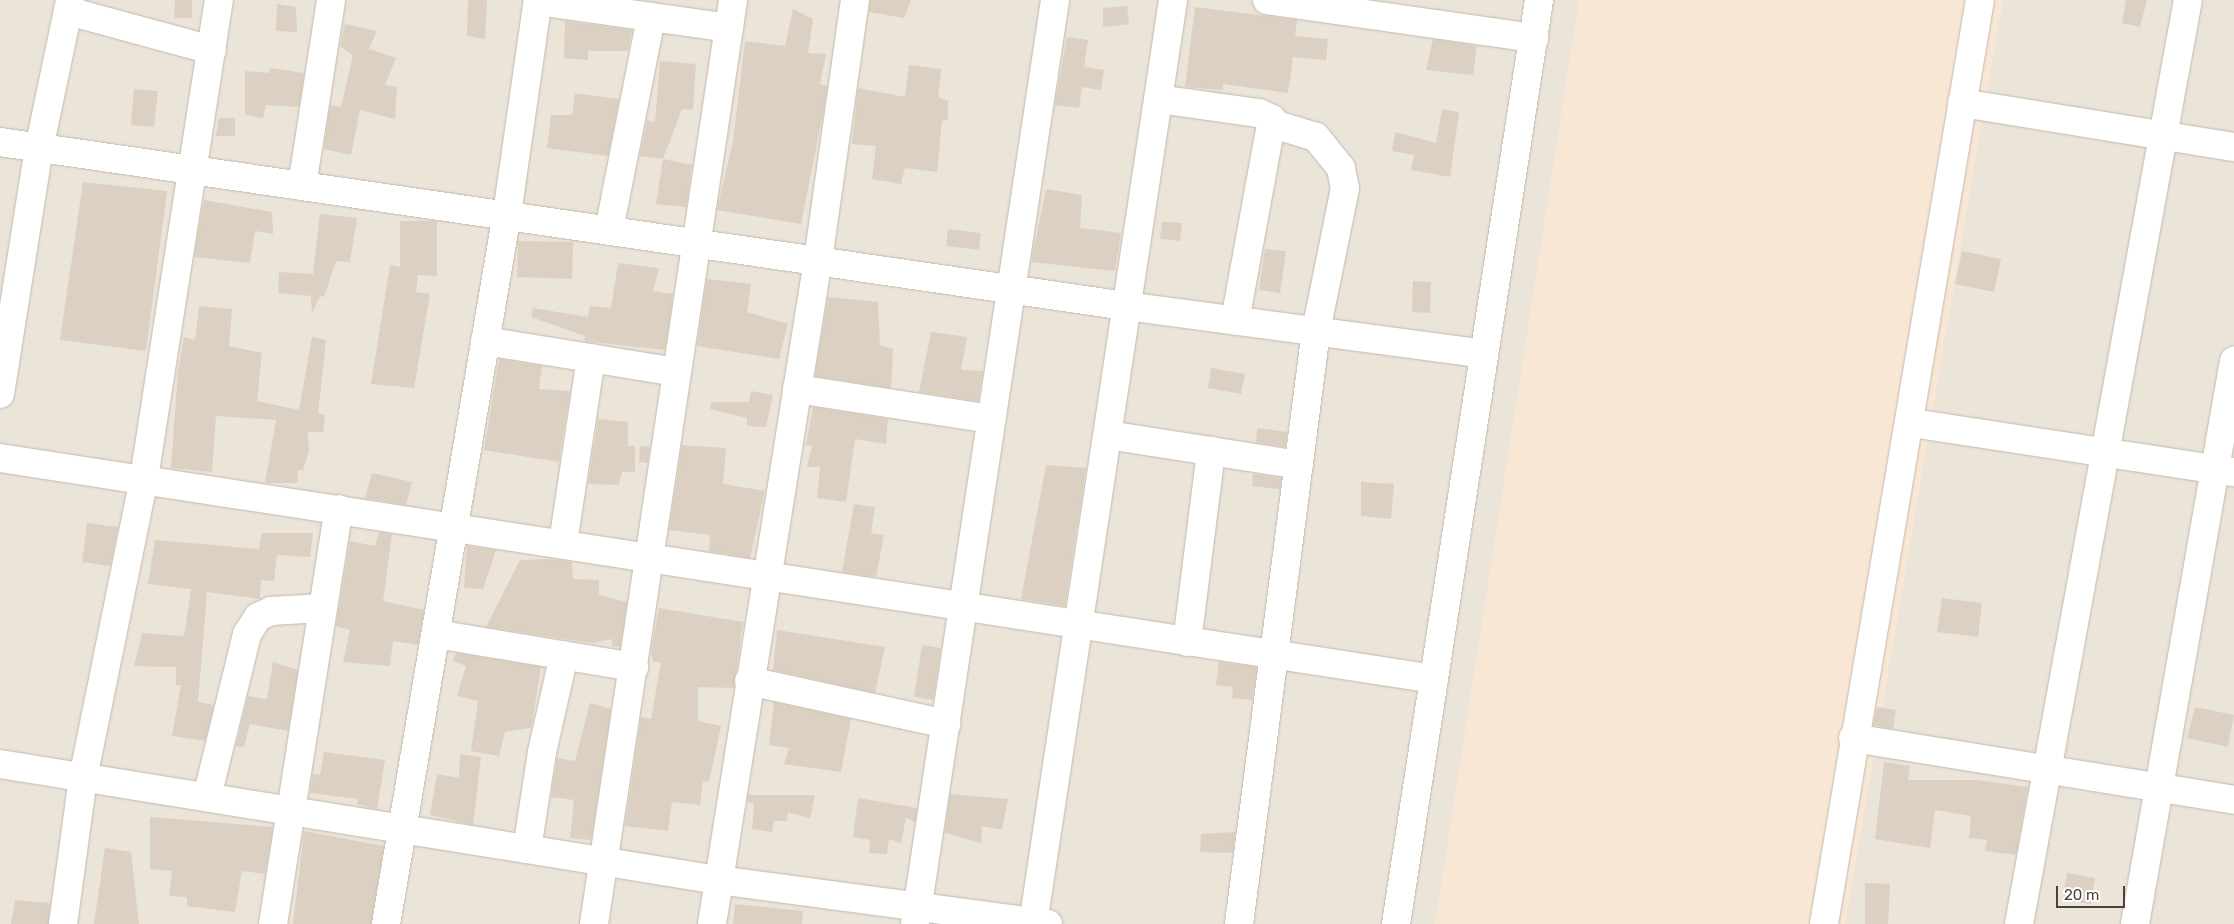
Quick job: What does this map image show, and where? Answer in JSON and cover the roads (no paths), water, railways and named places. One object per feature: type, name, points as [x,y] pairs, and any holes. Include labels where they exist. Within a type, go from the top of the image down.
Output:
[{"type":"street","points":[[63,924],[83,778],[144,478],[194,172],[219,0]]},
{"type":"street","points":[[302,186],[331,0]]},
{"type":"street","points":[[386,924],[507,214],[538,0],[729,28]]},
{"type":"street","points":[[594,924],[634,667],[648,556],[695,242],[733,0]]},
{"type":"street","points":[[712,924],[766,573],[818,260],[855,0]]},
{"type":"street","points":[[916,915],[965,607],[1009,289],[1055,0]]},
{"type":"street","points":[[0,764],[603,861],[916,915],[1038,923],[1126,306],[1173,0]]},
{"type":"street","points":[[1267,0],[1379,8],[1534,38]]},
{"type":"street","points":[[1396,924],[1539,0]]},
{"type":"street","points":[[1824,924],[1853,738],[1912,423],[1980,0]]},
{"type":"street","points":[[2018,924],[2048,770],[2104,453],[2188,0]]},
{"type":"street","points":[[0,394],[39,149],[69,6],[212,50]]},
{"type":"street","points":[[609,230],[651,17]]},
{"type":"street","points":[[1158,99],[1259,113],[1273,124],[1316,137],[1341,168],[1345,189],[1316,331],[1239,924]]},
{"type":"street","points":[[1962,104],[2234,147]]},
{"type":"street","points":[[1235,321],[1273,124]]},
{"type":"street","points":[[0,142],[194,172],[507,214],[1126,306],[1484,354]]},
{"type":"street","points":[[485,341],[677,372]]},
{"type":"street","points":[[563,543],[591,358]]},
{"type":"street","points":[[2134,924],[2158,788],[2224,471],[2234,361]]},
{"type":"street","points":[[797,389],[991,419]]},
{"type":"street","points":[[1912,423],[2224,471]]},
{"type":"street","points":[[1108,436],[1298,465]]},
{"type":"street","points":[[1187,642],[1211,451]]},
{"type":"street","points":[[0,458],[144,478],[453,527],[766,573],[1081,626],[1434,678]]},
{"type":"street","points":[[273,924],[339,509]]},
{"type":"street","points":[[207,797],[246,634],[258,617],[271,611],[323,608]]},
{"type":"street","points":[[436,634],[634,667]]},
{"type":"street","points":[[527,849],[542,752],[564,655]]},
{"type":"street","points":[[749,681],[946,724]]},
{"type":"street","points":[[1853,738],[2234,800]]}]
